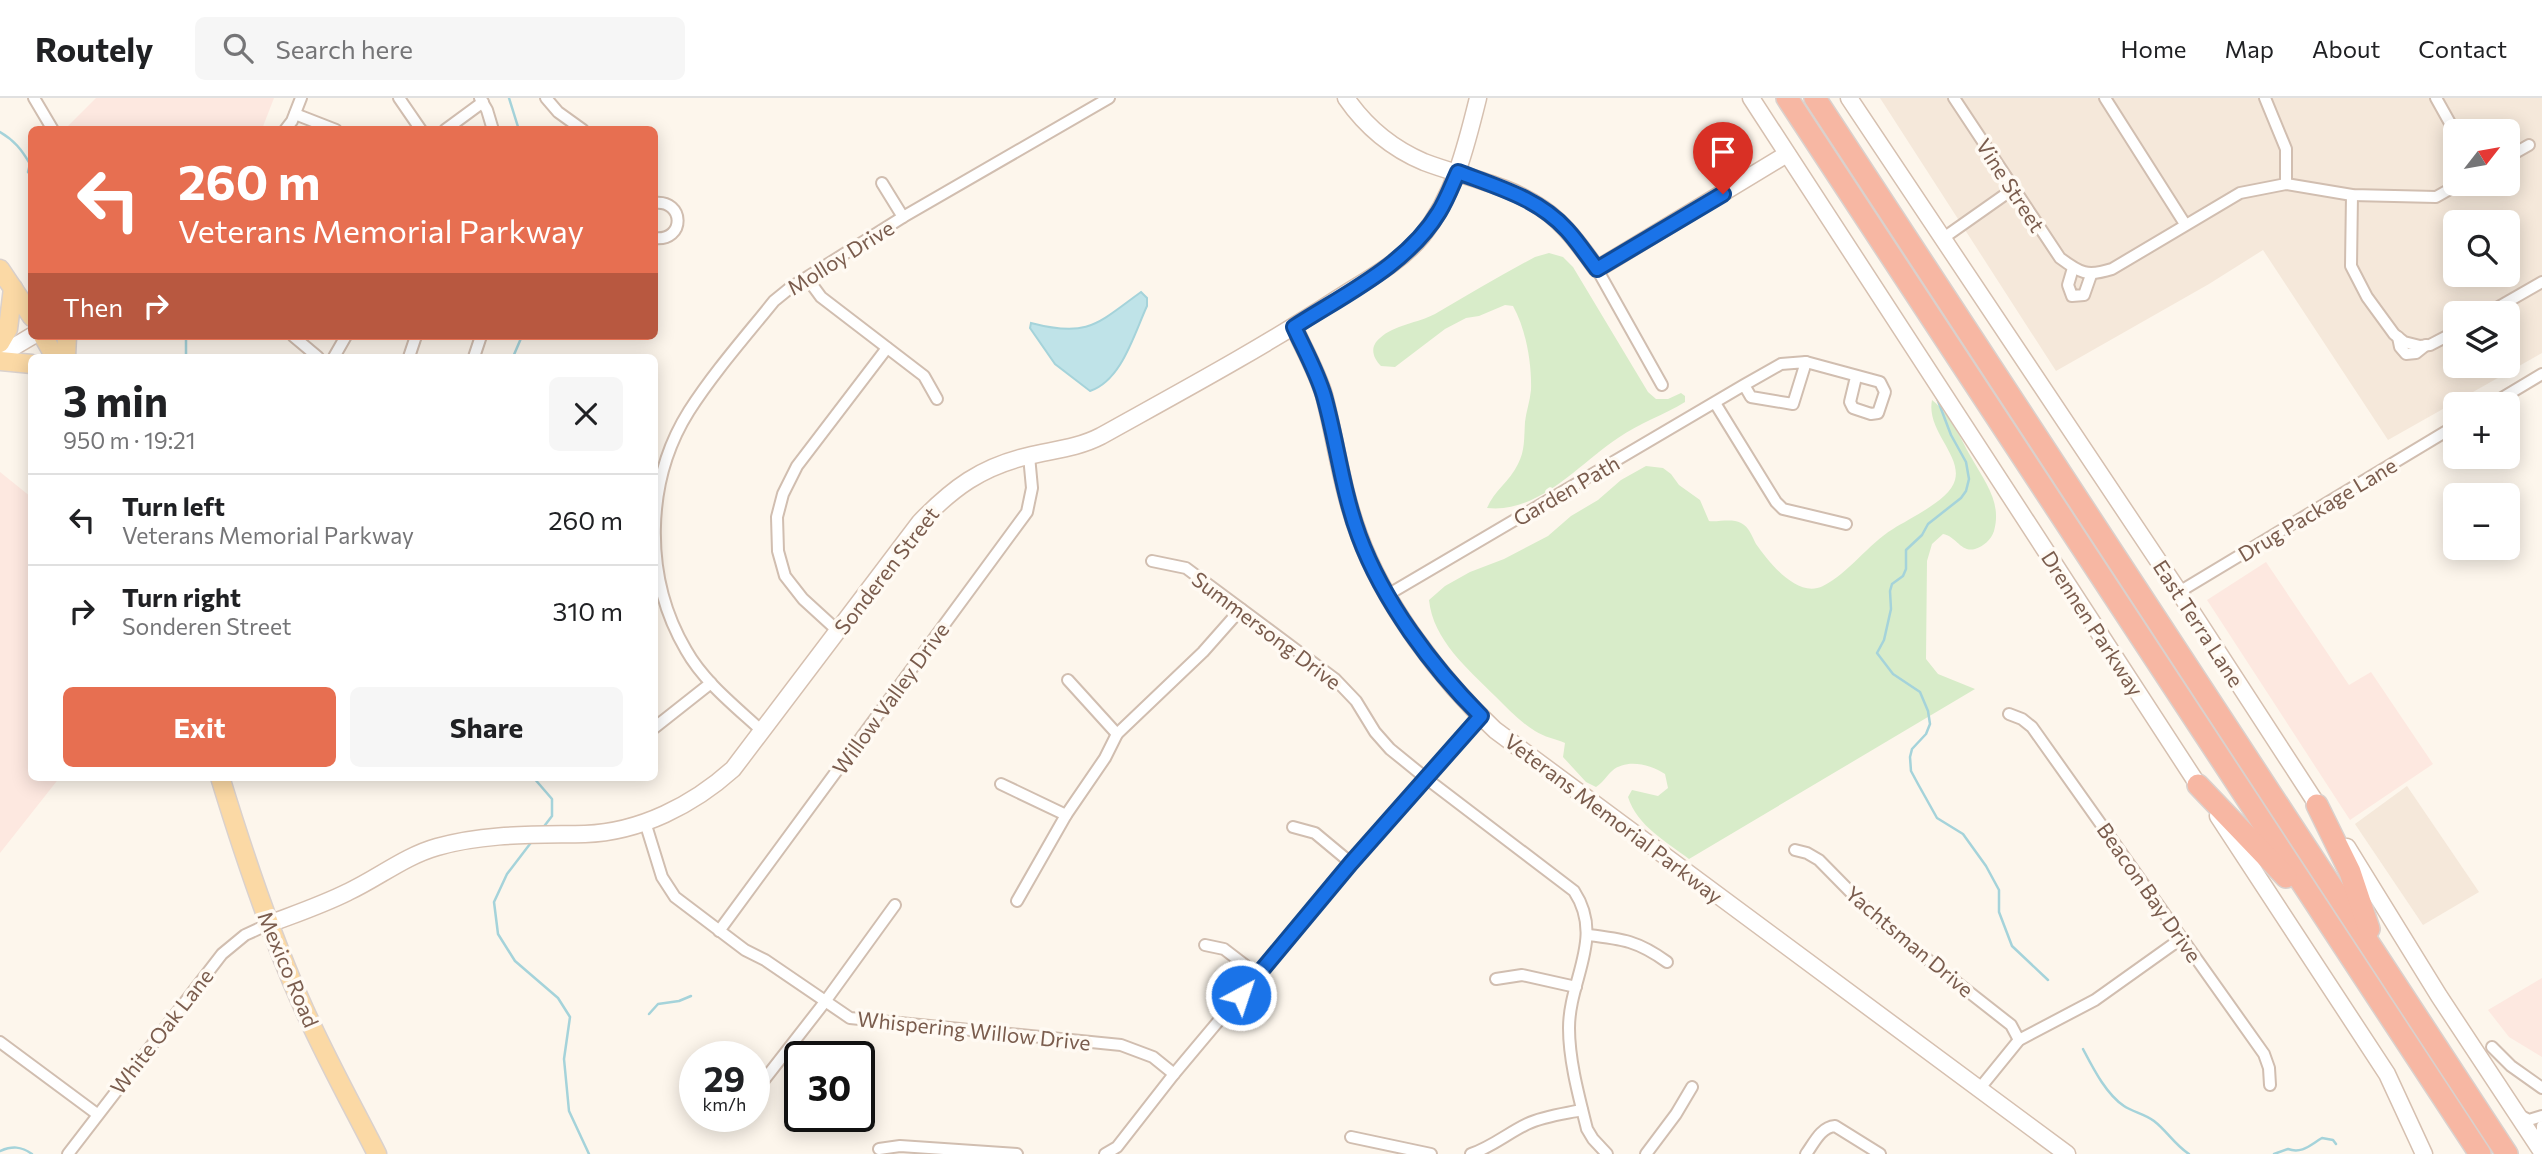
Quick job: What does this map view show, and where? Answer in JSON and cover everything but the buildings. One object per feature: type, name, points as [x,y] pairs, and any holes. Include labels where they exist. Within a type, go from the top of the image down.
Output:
[{"type":"highway","points":[[1787,98],[2480,1154]]},
{"type":"highway","points":[[1815,98],[2507,1154]]},
{"type":"highway","points":[[2198,785],[2328,922]]},
{"type":"highway","points":[[2318,805],[2350,872],[2381,960]]},
{"type":"main road","points":[[0,269],[28,311]]},
{"type":"main road","points":[[13,288],[28,294]]},
{"type":"main road","points":[[0,343],[8,329],[13,288]]},
{"type":"main road","points":[[0,361],[28,364]]},
{"type":"main road","name":"Mexico Road","points":[[221,781],[269,924],[300,1001],[377,1154]]},
{"type":"street","points":[[34,98],[51,126]]},
{"type":"street","points":[[301,98],[291,123],[310,126]]},
{"type":"street","points":[[399,98],[418,126]]},
{"type":"street","points":[[546,98],[558,112],[577,126]]},
{"type":"street","name":"Molloy Drive","points":[[658,491],[673,441],[695,403],[774,301],[903,217],[1109,98]]},
{"type":"street","points":[[1346,98],[1370,128],[1393,146],[1424,162],[1513,192],[1544,209],[1566,229],[1597,269],[1662,385]]},
{"type":"street","name":"Sonderen Street","points":[[269,924],[346,893],[418,854],[452,843],[480,837],[597,833],[645,822],[678,808],[721,780],[733,769],[920,522],[949,492],[978,473],[1004,462],[1087,443],[1294,327],[1404,255],[1440,211],[1458,172],[1478,98]]},
{"type":"street","name":"Drennen Parkway","points":[[1751,98],[2387,1074],[2424,1154]]},
{"type":"street","name":"East Terra Lane","points":[[1849,98],[2343,840],[2438,996],[2542,1152]]},
{"type":"street","name":"Vine Street","points":[[1954,98],[2060,258],[2073,268],[2091,275]]},
{"type":"street","points":[[2105,98],[2185,224]]},
{"type":"street","points":[[2265,98],[2286,149],[2286,184]]},
{"type":"street","points":[[2436,98],[2448,119]]},
{"type":"street","points":[[450,126],[481,100],[491,126]]},
{"type":"street","points":[[2520,150],[2529,145]]},
{"type":"street","points":[[1597,269],[1787,154]]},
{"type":"street","points":[[882,183],[903,217]]},
{"type":"street","points":[[2073,268],[2068,285],[2070,292],[2076,297],[2084,295],[2091,275],[2112,269],[2239,193],[2286,184],[2352,195],[2436,197],[2443,193]]},
{"type":"street","points":[[1942,239],[2012,189]]},
{"type":"street","points":[[2352,195],[2351,266],[2367,297],[2398,337],[2400,347],[2406,354],[2416,353],[2423,346],[2443,340]]},
{"type":"street","points":[[658,202],[672,207],[676,212],[678,224],[672,234],[658,238]]},
{"type":"street","points":[[807,278],[821,297],[924,376],[937,399]]},
{"type":"street","points":[[2509,301],[2542,282]]},
{"type":"street","name":"Veterans Memorial Parkway","points":[[1294,327],[1322,391],[1344,488],[1365,552],[1431,661],[1481,716],[1506,738],[2067,1154]]},
{"type":"street","points":[[0,355],[28,338]]},
{"type":"street","points":[[298,340],[314,354]]},
{"type":"street","points":[[838,631],[803,600],[785,576],[778,551],[777,517],[783,494],[797,466],[887,348]]},
{"type":"street","points":[[1744,385],[1751,397],[1793,404],[1806,362],[1856,377]]},
{"type":"street","name":"Garden Path","points":[[1388,594],[1781,363],[1806,362]]},
{"type":"street","points":[[2512,392],[2542,374]]},
{"type":"street","points":[[1715,403],[1776,502],[1783,509],[1846,524]]},
{"type":"street","name":"Drug Package Lane","points":[[2179,592],[2443,433]]},
{"type":"street","name":"Willow Valley Drive","points":[[719,931],[1027,512],[1032,488],[1029,456]]},
{"type":"street","name":"Summersong Drive","points":[[1152,561],[1185,568],[1335,679],[1356,701],[1375,732],[1390,749],[1574,891],[1584,910],[1588,935],[1569,1023],[1569,1042],[1587,1129],[1607,1154]]},
{"type":"street","name":"Molloy Drive","points":[[658,573],[670,617],[685,650],[710,683],[762,731]]},
{"type":"street","points":[[1017,901],[1066,815],[1105,758],[1117,734],[1203,652],[1241,610]]},
{"type":"street","points":[[1068,680],[1117,734]]},
{"type":"street","points":[[658,724],[710,683]]},
{"type":"street","name":"Beacon Bay Drive","points":[[2009,714],[2032,727],[2264,1054],[2269,1068],[2270,1085]]},
{"type":"street","points":[[1105,1154],[1117,1147],[1174,1074],[1351,863],[1481,716]]},
{"type":"street","points":[[1001,784],[1066,815]]},
{"type":"street","name":"Whispering Willow Drive","points":[[645,822],[653,853],[668,888],[675,897],[719,931],[850,1018],[1121,1045],[1153,1057],[1174,1074]]},
{"type":"street","points":[[1293,827],[1315,833],[1351,863]]},
{"type":"street","name":"Yachtsman Drive","points":[[1795,850],[1819,860],[1881,923],[2011,1025],[2019,1040]]},
{"type":"street","points":[[770,1072],[895,905]]},
{"type":"street","name":"White Oak Lane","points":[[68,1154],[222,954],[236,941],[269,924]]},
{"type":"street","points":[[1588,935],[1641,944],[1667,962]]},
{"type":"street","points":[[1980,1088],[2019,1040],[2119,985],[2182,938]]},
{"type":"street","points":[[1205,945],[1224,949],[1258,975]]},
{"type":"street","points":[[1496,979],[1522,975],[1576,987]]},
{"type":"street","points":[[0,1042],[97,1114]]},
{"type":"street","points":[[2492,1047],[2511,1066],[2542,1088]]},
{"type":"street","points":[[1646,1154],[1692,1087]]},
{"type":"street","points":[[1471,1154],[1544,1117],[1582,1110]]},
{"type":"street","points":[[2517,1114],[2529,1120],[2542,1116]]},
{"type":"street","points":[[1806,1154],[1828,1126],[1844,1129],[1880,1154]]},
{"type":"street","points":[[2542,1126],[2542,1152]]},
{"type":"street","points":[[1351,1137],[1432,1154]]},
{"type":"street","points":[[878,1149],[900,1146],[1017,1154]]},
{"type":"shaded area","points":[[96,98],[274,98],[263,126],[68,126]]},
{"type":"shaded area","points":[[1880,98],[2542,98],[2542,353],[2520,365],[2520,301],[2443,301],[2443,378],[2498,378],[2473,392],[2443,392],[2443,409],[2388,440],[2263,250],[2209,284],[2056,371]]},
{"type":"shaded area","points":[[0,472],[28,495],[28,781],[57,781],[0,853]]},
{"type":"shaded area","points":[[2266,562],[2349,685],[2371,672],[2433,764],[2350,820],[2207,600]]},
{"type":"shaded area","points":[[2407,786],[2479,892],[2423,925],[2355,824]]},
{"type":"shaded area","points":[[2542,978],[2542,1057],[2509,1037],[2488,1010]]},
{"type":"green space","points":[[1549,253],[1563,257],[1573,267],[1648,392],[1656,399],[1668,399],[1681,393],[1685,396],[1685,402],[1626,433],[1541,495],[1506,508],[1487,508],[1515,470],[1524,444],[1531,380],[1527,347],[1513,306],[1505,305],[1479,316],[1466,318],[1445,329],[1395,367],[1381,366],[1373,349],[1380,338],[1392,330],[1435,314],[1535,257]]},
{"type":"green space","points":[[1932,400],[1945,413],[1987,484],[1996,511],[1994,531],[1984,544],[1970,550],[1943,534],[1932,544],[1927,561],[1926,659],[1938,674],[1975,689],[1689,859],[1645,825],[1628,797],[1632,790],[1658,796],[1668,788],[1665,774],[1653,768],[1632,764],[1618,767],[1596,787],[1586,782],[1563,757],[1565,743],[1539,733],[1514,715],[1453,653],[1437,628],[1429,600],[1445,586],[1548,536],[1621,480],[1646,466],[1663,468],[1671,474],[1679,485],[1700,500],[1709,521],[1734,521],[1744,525],[1768,560],[1785,577],[1803,587],[1813,589],[1823,586],[1842,573],[1884,535],[1938,501],[1952,487],[1956,471],[1954,461],[1934,422]]},
{"type":"water","points":[[1141,292],[1147,298],[1147,306],[1126,355],[1111,377],[1090,391],[1055,364],[1030,328],[1031,323],[1066,329],[1091,325]]},
{"type":"waterway","points":[[509,98],[518,126]]},
{"type":"waterway","points":[[0,132],[14,142],[28,161]]},
{"type":"waterway","points":[[186,340],[186,354]]},
{"type":"waterway","points":[[514,354],[520,340]]},
{"type":"waterway","points":[[1935,393],[1951,435],[1966,462],[1969,479],[1961,498],[1928,524],[1922,535],[1906,550],[1906,569],[1903,576],[1892,584],[1891,609],[1884,640],[1877,653],[1893,674],[1920,692],[1928,711],[1930,724],[1926,734],[1912,749],[1911,771],[1937,818],[1963,834],[1986,866],[1999,890],[1999,912],[2012,946],[2048,980]]},
{"type":"waterway","points":[[536,781],[552,799],[552,816],[542,829]]},
{"type":"waterway","points":[[533,840],[507,874],[494,902],[498,934],[515,961],[558,998],[570,1017],[564,1059],[569,1111],[589,1154]]},
{"type":"waterway","points":[[649,1014],[658,1004],[691,996]]},
{"type":"waterway","points":[[2083,1049],[2100,1080],[2117,1101],[2154,1121],[2189,1154]]},
{"type":"waterway","points":[[2274,1154],[2288,1149],[2302,1150],[2322,1138],[2333,1140],[2336,1144]]},
{"type":"waterway","points":[[0,1151],[16,1148],[32,1154]]},
{"type":"route","points":[[1241,995],[1351,863],[1481,716],[1431,661],[1408,628],[1365,552],[1344,488],[1322,391],[1294,327],[1404,255],[1440,211],[1458,172],[1513,192],[1544,209],[1576,240],[1597,269],[1723,194]]}]
